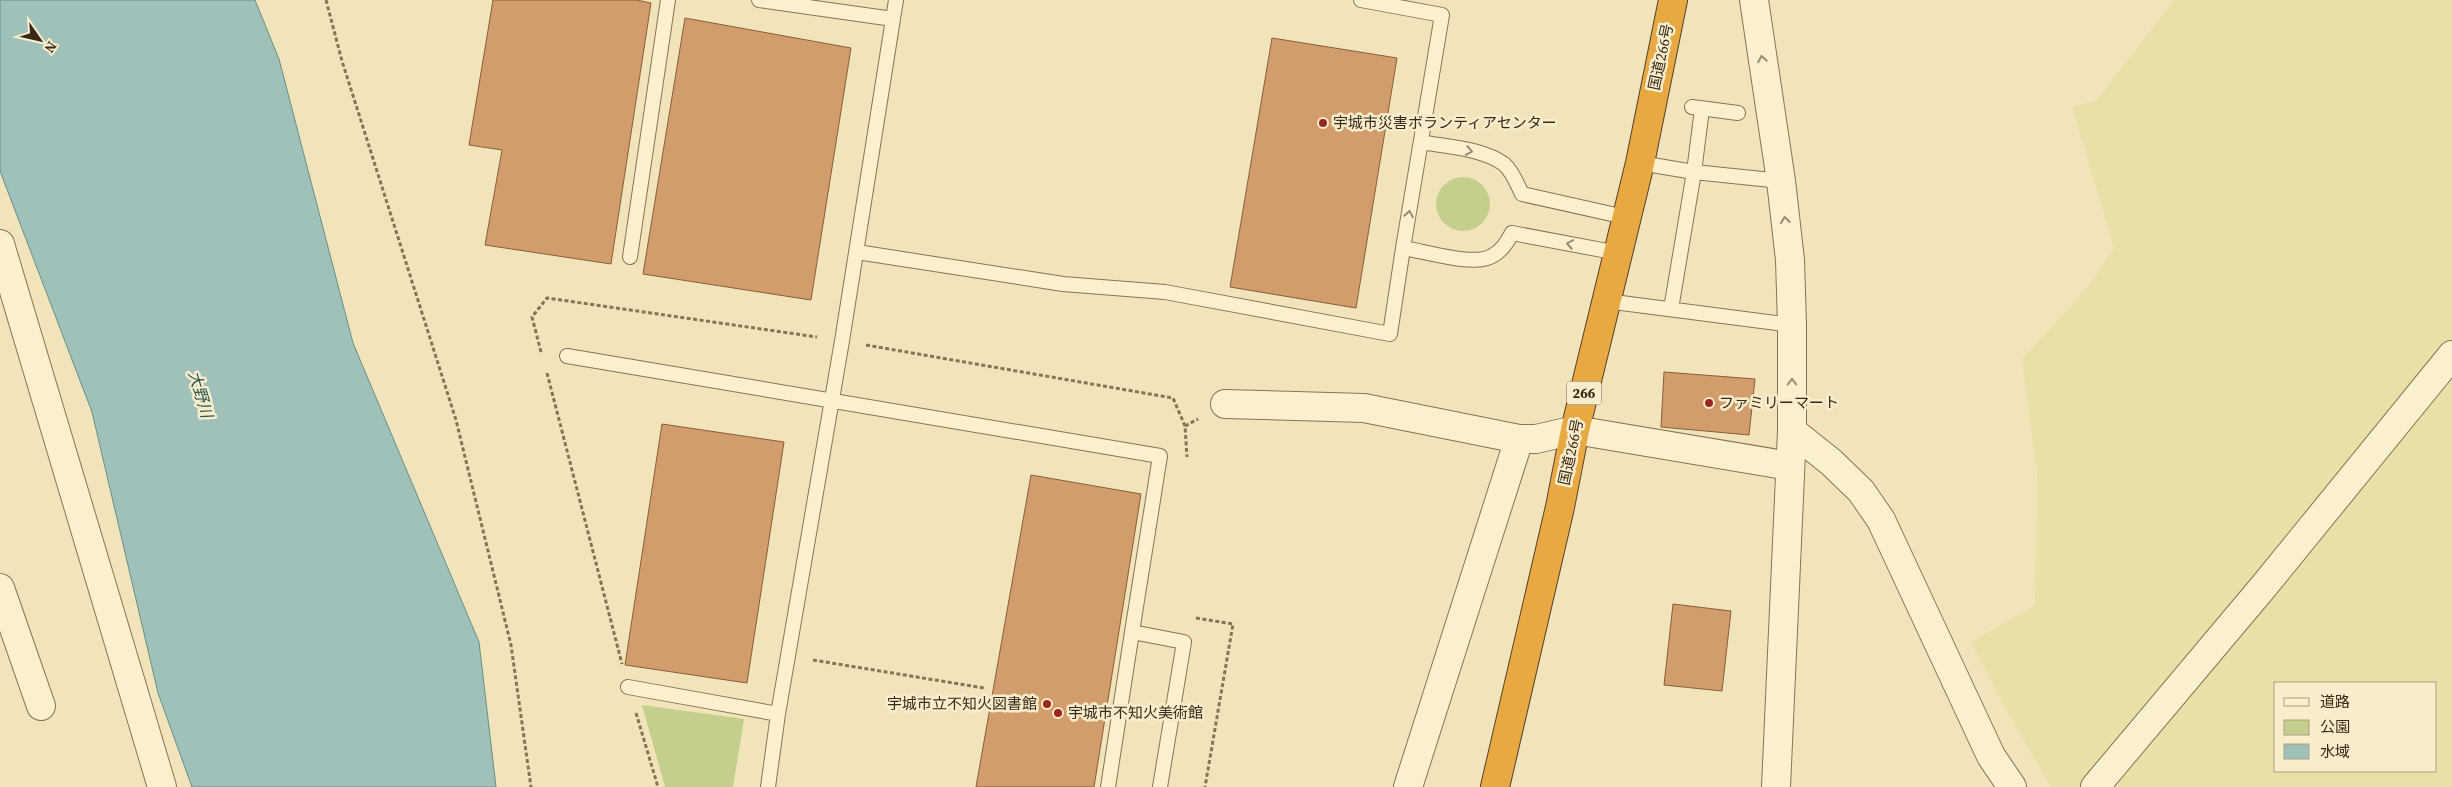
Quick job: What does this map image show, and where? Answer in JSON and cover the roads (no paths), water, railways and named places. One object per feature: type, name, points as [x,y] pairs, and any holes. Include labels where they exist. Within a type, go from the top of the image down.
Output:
[{"type":"highway","name":"国道266号","points":[[1495,787],[1560,507],[1575,430],[1640,163],[1673,0]]},
{"type":"street","points":[[1754,0],[1781,181],[1790,260],[1792,325],[1792,431],[1776,787]]},
{"type":"street","points":[[0,244],[162,787]]},
{"type":"street","points":[[2095,787],[2270,578],[2452,355]]},
{"type":"street","points":[[1225,404],[1364,408],[1520,439],[1536,439],[1575,430],[1790,466]]},
{"type":"street","points":[[1792,431],[1832,462],[1861,491],[1881,520],[1991,756],[2012,787]]},
{"type":"street","points":[[1408,787],[1520,439]]},
{"type":"street","points":[[0,588],[41,706]]},
{"type":"lane","points":[[630,257],[668,0]]},
{"type":"lane","points":[[759,0],[893,19]]},
{"type":"lane","points":[[768,787],[778,714],[842,341],[896,0]]},
{"type":"lane","points":[[856,252],[1063,284],[1165,292],[1390,334],[1442,15],[1361,0]]},
{"type":"lane","points":[[1671,309],[1694,172],[1697,108],[1738,113]]},
{"type":"lane","points":[[1421,142],[1487,155],[1504,165],[1513,175],[1522,194],[1626,217]]},
{"type":"lane","points":[[1640,163],[1694,172],[1781,181]]},
{"type":"lane","points":[[1403,248],[1475,261],[1491,257],[1504,248],[1512,233],[1618,253]]},
{"type":"lane","points":[[1606,301],[1792,325]]},
{"type":"lane","points":[[567,356],[1160,456],[1108,787]]},
{"type":"lane","points":[[1132,632],[1184,642],[1160,787]]},
{"type":"lane","points":[[628,687],[778,714]]},
{"type":"water","name":"大野川","points":[[0,0],[255,0],[279,59],[353,343],[479,642],[496,787],[192,787],[158,693],[92,412],[0,171]]},
{"type":"place","name":"宇城市災害ボランティアセンター","points":[[1323,123]]},
{"type":"place","name":"ファミリーマート","points":[[1709,403]]},
{"type":"place","name":"宇城市立不知火図書館","points":[[1047,704]]},
{"type":"place","name":"宇城市不知火美術館","points":[[1058,713]]}]
